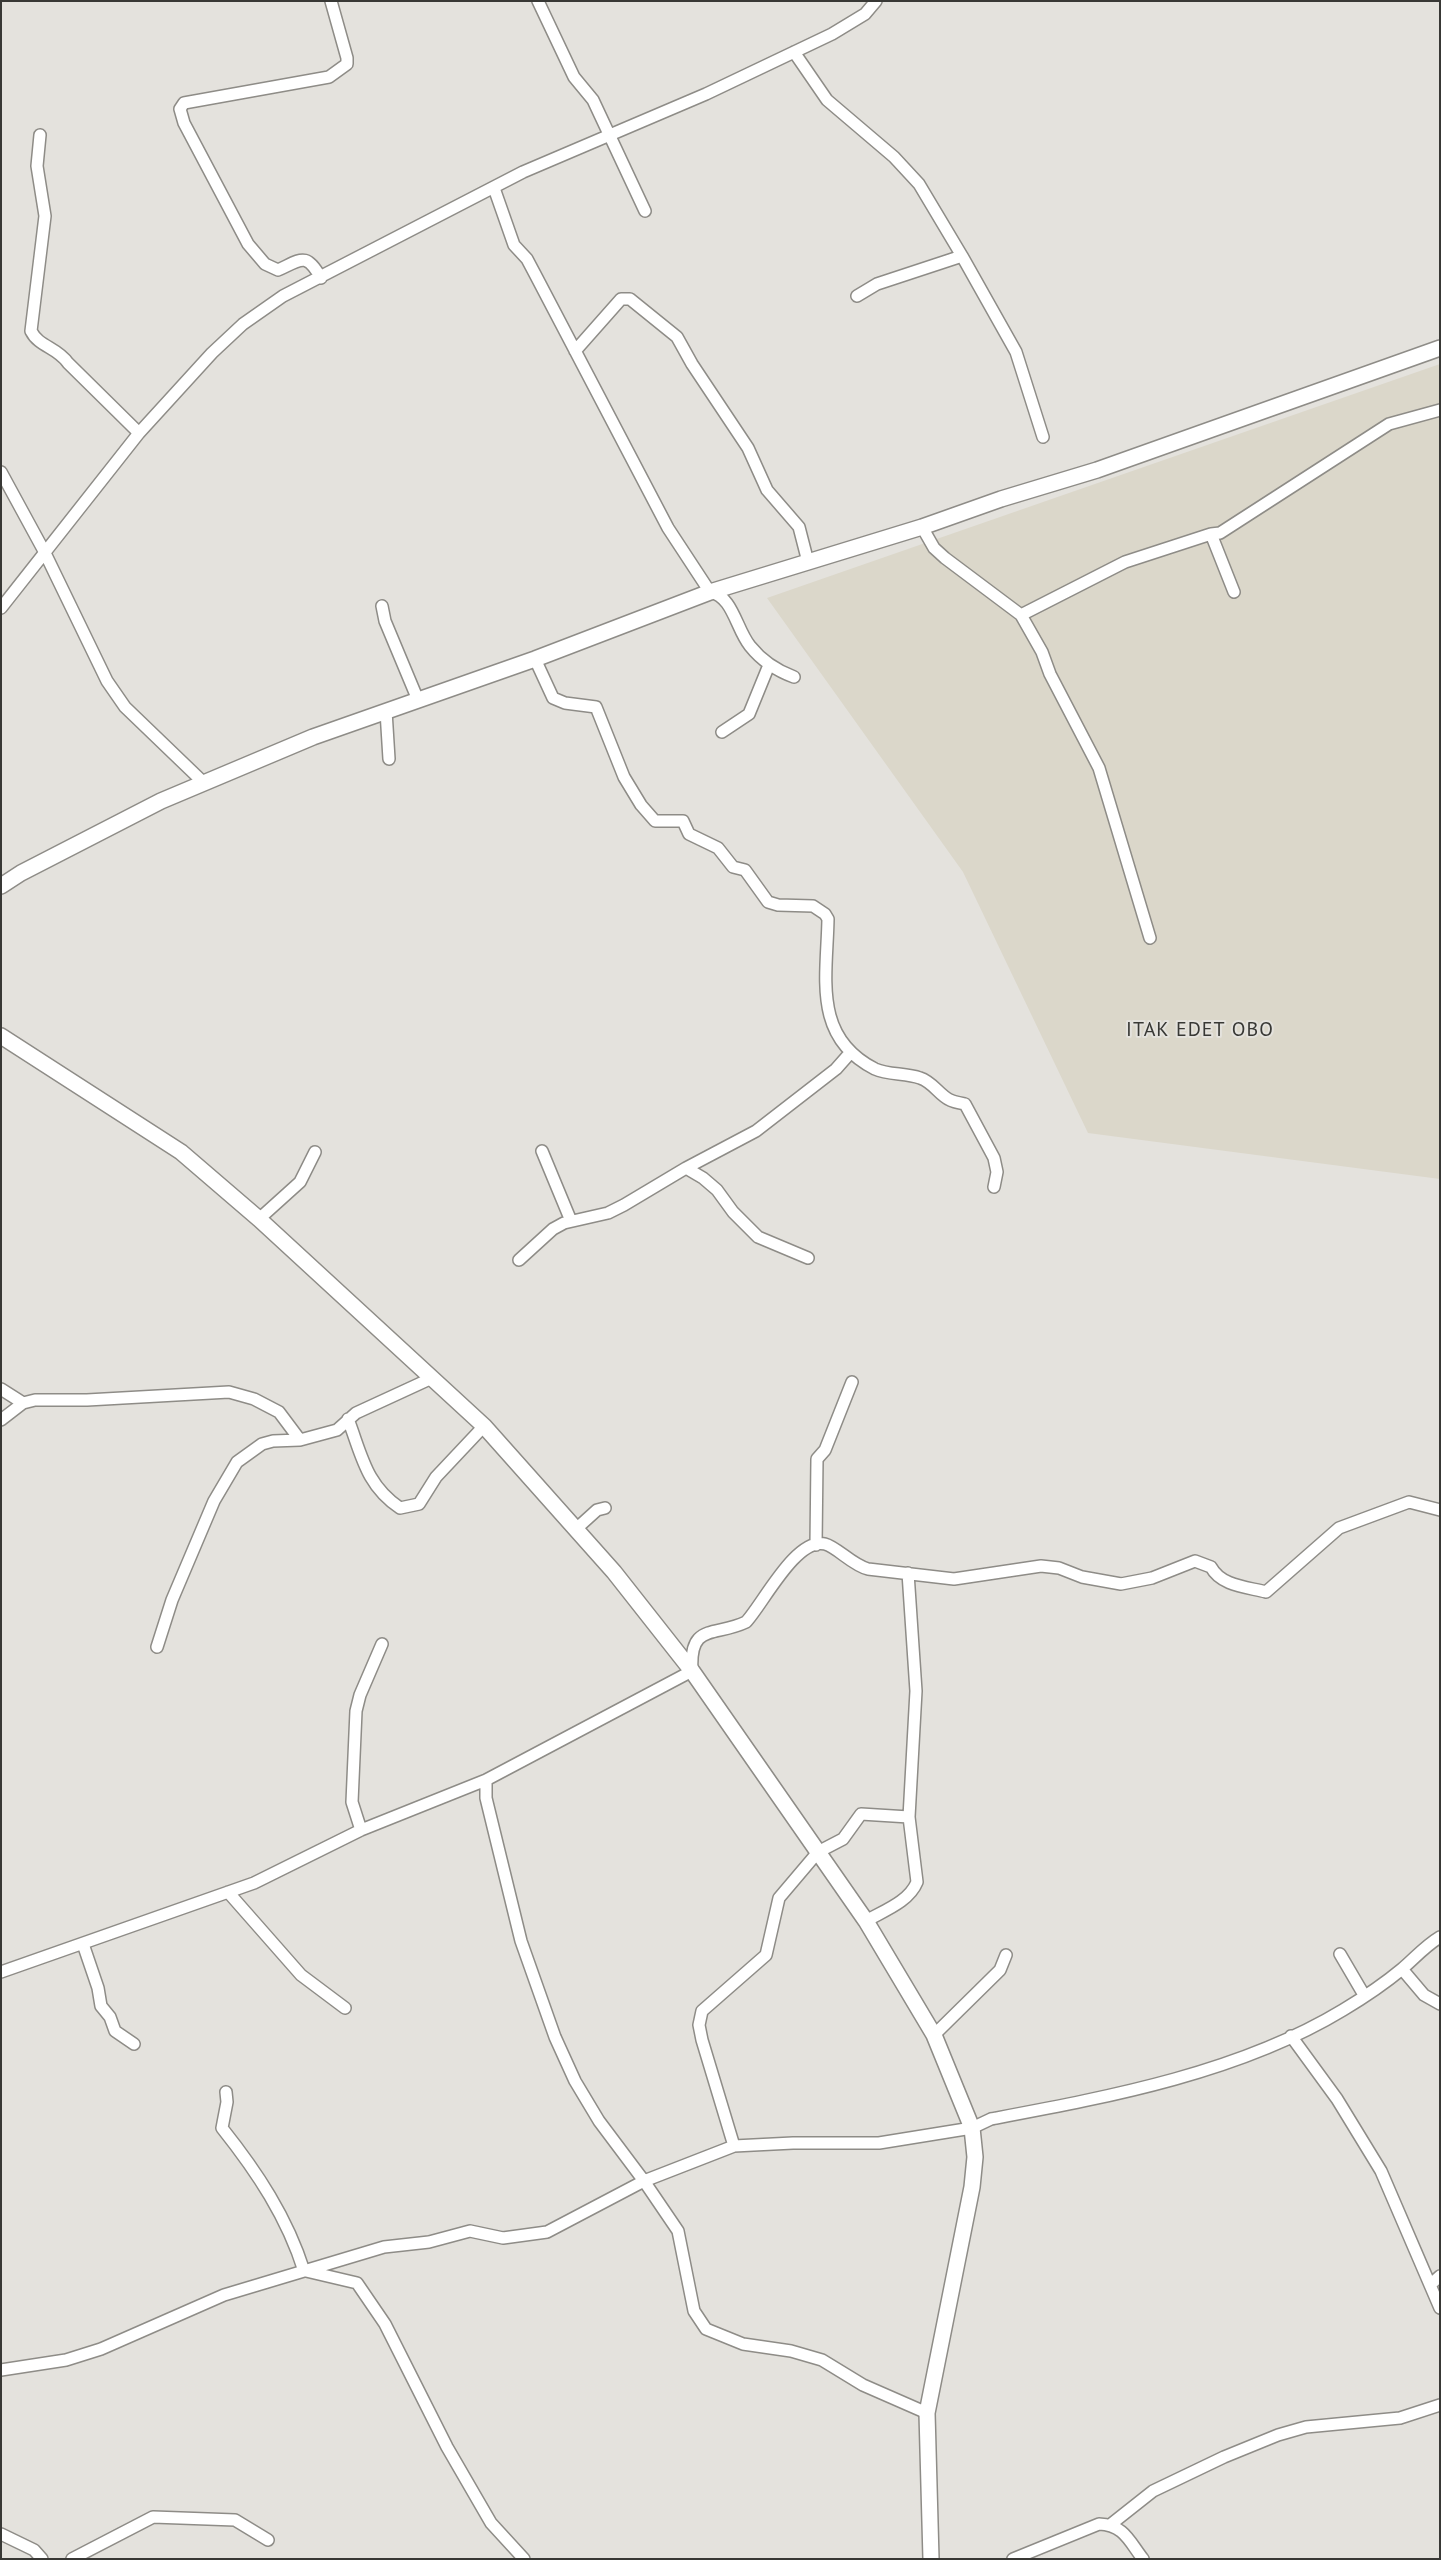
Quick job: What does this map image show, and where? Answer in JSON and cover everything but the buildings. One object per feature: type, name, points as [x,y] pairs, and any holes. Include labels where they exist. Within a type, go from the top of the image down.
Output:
[{"type":"street","points":[[321,278],[312,262],[307,260],[300,260],[278,270],[265,264],[248,244],[184,123],[180,109],[184,103],[329,77],[342,69],[346,64],[346,58],[331,1]]},
{"type":"street","points":[[538,1],[574,77],[590,94],[645,211]]},
{"type":"street","points":[[1,608],[139,432],[212,353],[243,324],[283,296],[523,172],[706,94],[832,34],[865,14],[876,1]]},
{"type":"street","points":[[794,52],[827,100],[894,157],[918,184],[962,256],[1016,352],[1043,437]]},
{"type":"street","points":[[40,136],[37,166],[45,216],[31,331],[40,343],[61,354],[139,432]]},
{"type":"street","points":[[494,188],[514,246],[527,259],[668,528],[710,592],[718,594],[725,600],[749,645],[769,665],[794,677]]},
{"type":"street","points":[[857,296],[876,284],[962,256]]},
{"type":"street","points":[[575,351],[622,299],[630,299],[677,337],[692,364],[748,448],[767,490],[799,526],[808,562]]},
{"type":"street","points":[[1,886],[21,873],[161,801],[313,737],[535,658],[710,592],[922,527],[1001,499],[1096,470],[1440,348]]},
{"type":"street","points":[[1021,615],[1124,562],[1211,534],[1220,533],[1389,424],[1440,410]]},
{"type":"street","points":[[1,472],[44,551],[98,665],[120,700],[204,783]]},
{"type":"street","points":[[922,527],[934,548],[945,558],[1021,615],[1042,652],[1050,674],[1099,768],[1150,938]]},
{"type":"street","points":[[1211,534],[1234,592]]},
{"type":"street","points":[[382,606],[385,620],[418,700]]},
{"type":"street","points":[[535,658],[553,698],[565,703],[596,708],[627,782],[641,805],[655,821],[683,821],[689,834],[718,848],[729,865],[745,870],[768,902],[778,905],[813,906],[825,914],[828,920],[826,1004],[828,1018],[851,1052],[876,1070],[918,1077],[932,1083],[949,1100],[965,1104],[994,1158],[997,1172],[994,1187]]},
{"type":"street","points":[[722,732],[749,714],[769,665]]},
{"type":"street","points":[[386,711],[390,759]]},
{"type":"street","points":[[1,1036],[181,1152],[260,1219],[484,1426],[614,1572],[692,1671],[866,1921],[934,2035],[972,2128],[975,2157],[972,2187],[928,2413],[931,2559]]},
{"type":"street","points":[[519,1260],[553,1229],[571,1221],[608,1213],[686,1168],[756,1131],[836,1069],[851,1052]]},
{"type":"street","points":[[542,1151],[571,1221]]},
{"type":"street","points":[[260,1219],[300,1182],[315,1152]]},
{"type":"street","points":[[686,1168],[703,1178],[717,1190],[733,1212],[758,1237],[808,1258]]},
{"type":"street","points":[[157,1647],[172,1600],[214,1501],[237,1462],[262,1444],[282,1439],[300,1440],[337,1430],[356,1413],[432,1378]]},
{"type":"street","points":[[816,1545],[817,1459],[825,1450],[852,1382]]},
{"type":"street","points":[[1,1389],[23,1403]]},
{"type":"street","points":[[1,1420],[23,1403],[35,1400],[87,1400],[229,1392],[254,1399],[278,1412],[300,1440]]},
{"type":"street","points":[[348,1420],[373,1484],[386,1498],[400,1508],[419,1504],[436,1477],[484,1426]]},
{"type":"street","points":[[692,1671],[693,1647],[698,1639],[716,1629],[746,1622],[768,1589],[798,1555],[806,1548],[816,1545],[826,1544],[862,1568],[954,1579],[1041,1566],[1059,1568],[1082,1576],[1121,1584],[1152,1578],[1195,1561],[1211,1567],[1216,1576],[1227,1582],[1266,1592],[1339,1528],[1409,1502],[1440,1510]]},
{"type":"street","points":[[576,1528],[597,1510],[605,1508]]},
{"type":"street","points":[[866,1921],[902,1900],[914,1890],[917,1882],[909,1817],[916,1691],[908,1573]]},
{"type":"street","points":[[361,1830],[352,1802],[356,1711],[360,1695],[382,1644]]},
{"type":"street","points":[[1,1972],[254,1883],[361,1830],[486,1780],[692,1671]]},
{"type":"street","points":[[486,1780],[486,1798],[521,1941],[555,2037],[580,2089],[599,2121],[644,2181],[678,2231],[694,2311],[706,2329],[743,2344],[791,2352],[822,2360],[863,2385],[928,2413]]},
{"type":"street","points":[[734,2146],[702,2040],[700,2025],[702,2011],[766,1956],[778,1898],[818,1852],[843,1839],[861,1814],[909,1817]]},
{"type":"street","points":[[228,1892],[302,1976],[345,2008]]},
{"type":"street","points":[[1,2370],[66,2360],[101,2350],[224,2295],[384,2247],[429,2242],[470,2231],[503,2238],[547,2232],[644,2181],[734,2146],[793,2143],[879,2144],[972,2128],[990,2119],[1164,2083],[1224,2064],[1291,2036],[1332,2016],[1402,1969],[1429,1944],[1440,1938]]},
{"type":"street","points":[[83,1944],[98,1988],[101,2006],[110,2017],[115,2031],[134,2044]]},
{"type":"street","points":[[1340,1954],[1364,1996]]},
{"type":"street","points":[[934,2035],[1000,1970],[1006,1955]]},
{"type":"street","points":[[1402,1969],[1424,1995],[1440,2004]]},
{"type":"street","points":[[1291,2036],[1347,2114],[1382,2171],[1440,2308]]},
{"type":"street","points":[[226,2092],[227,2102],[222,2128],[257,2173],[294,2238],[304,2271]]},
{"type":"street","points":[[304,2271],[357,2284],[385,2324],[447,2447],[491,2522],[524,2559]]},
{"type":"street","points":[[1430,2285],[1440,2276]]},
{"type":"street","points":[[1110,2525],[1153,2491],[1224,2457],[1278,2435],[1306,2427],[1400,2418],[1440,2405]]},
{"type":"street","points":[[72,2559],[153,2517],[235,2520],[268,2540]]},
{"type":"street","points":[[1013,2559],[1099,2524],[1110,2525],[1120,2529],[1143,2559]]},
{"type":"street","points":[[1,2534],[34,2550],[42,2559]]},
{"type":"shaded area","points":[[1440,364],[1440,1179],[1088,1133],[963,872],[767,598]]},
{"type":"district","name":"ITAK EDET OBO","points":[[1200,1030]]}]
